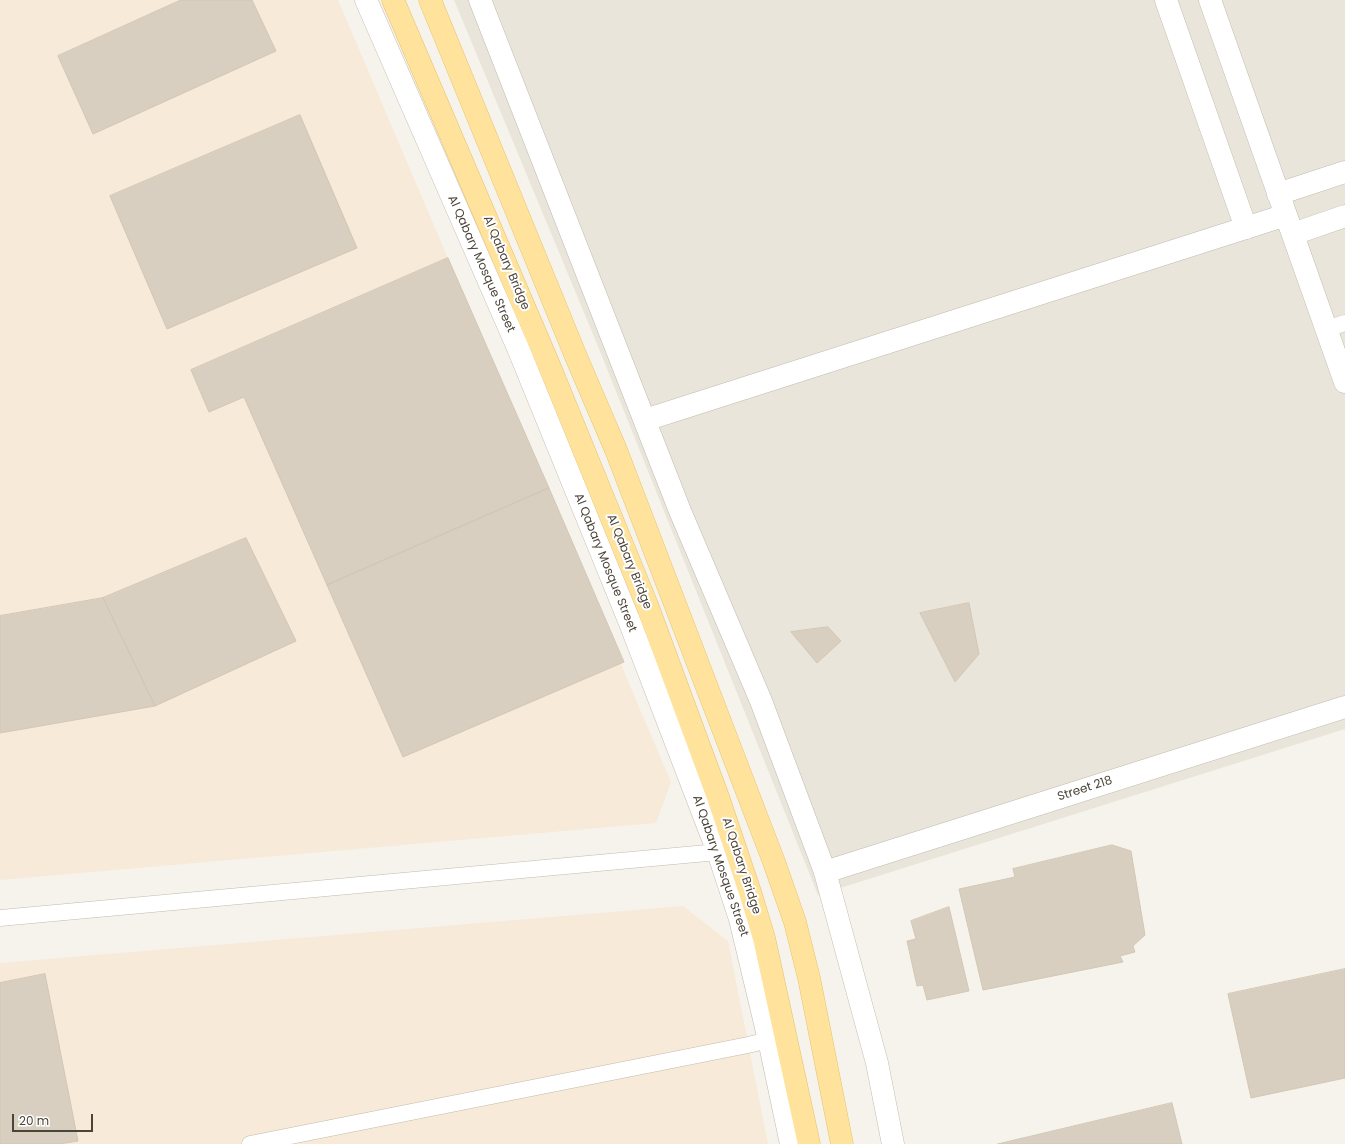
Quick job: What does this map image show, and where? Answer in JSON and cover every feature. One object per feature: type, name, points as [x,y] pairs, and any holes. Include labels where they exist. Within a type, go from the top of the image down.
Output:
[{"type":"main road","name":"Al Qabary Bridge","points":[[393,0],[549,365],[647,605],[718,797],[764,938],[809,1144]]},
{"type":"main road","points":[[430,0],[577,359],[616,450],[774,862],[795,922],[809,978],[842,1144]]},
{"type":"street","name":"Al Qabary Mosque Street","points":[[366,0],[524,363],[630,623],[718,852],[740,920],[770,1040],[791,1144]]},
{"type":"street","points":[[480,0],[680,511],[761,701],[825,872],[877,1063],[893,1144]]},
{"type":"street","points":[[1166,0],[1246,228]]},
{"type":"street","points":[[1210,0],[1289,224],[1336,326],[1345,382]]},
{"type":"street","points":[[1278,194],[1345,172]]},
{"type":"street","points":[[645,420],[1246,228],[1289,224],[1345,216]]},
{"type":"street","name":"Street 218","points":[[825,872],[1345,706]]},
{"type":"lane","points":[[0,918],[718,852]]},
{"type":"lane","points":[[250,1144],[770,1040]]},
{"type":"shaded area","points":[[0,0],[338,0],[671,782],[656,823],[0,880]]},
{"type":"shaded area","points":[[454,0],[1345,0],[1345,729],[818,895],[595,339]]},
{"type":"shaded area","points":[[683,906],[728,941],[768,1144],[0,1144],[0,963]]},
{"type":"building","points":[[181,0],[252,0],[276,51],[93,134],[58,56]]},
{"type":"building","points":[[300,115],[357,248],[167,329],[110,196]]},
{"type":"building","points":[[448,258],[549,488],[327,585],[244,397],[209,412],[191,370]]},
{"type":"building","points":[[549,488],[624,662],[403,757],[327,585]]},
{"type":"building","points":[[246,538],[296,641],[155,706],[103,598]]},
{"type":"building","points":[[103,598],[155,706],[0,733],[0,616]]},
{"type":"building","points":[[969,603],[979,654],[955,682],[920,613]]},
{"type":"building","points":[[828,627],[841,641],[817,663],[791,632]]},
{"type":"building","points":[[1112,845],[1131,851],[1145,935],[1133,946],[1135,952],[1120,956],[1123,962],[983,990],[959,889],[1015,877],[1013,869]]},
{"type":"building","points":[[949,907],[969,991],[927,1000],[923,985],[917,986],[907,941],[916,939],[911,921]]},
{"type":"building","points":[[1345,969],[1345,1078],[1251,1098],[1228,994]]},
{"type":"building","points":[[45,974],[78,1141],[59,1144],[0,1144],[0,983]]},
{"type":"building","points":[[1172,1103],[1182,1144],[998,1144]]}]
